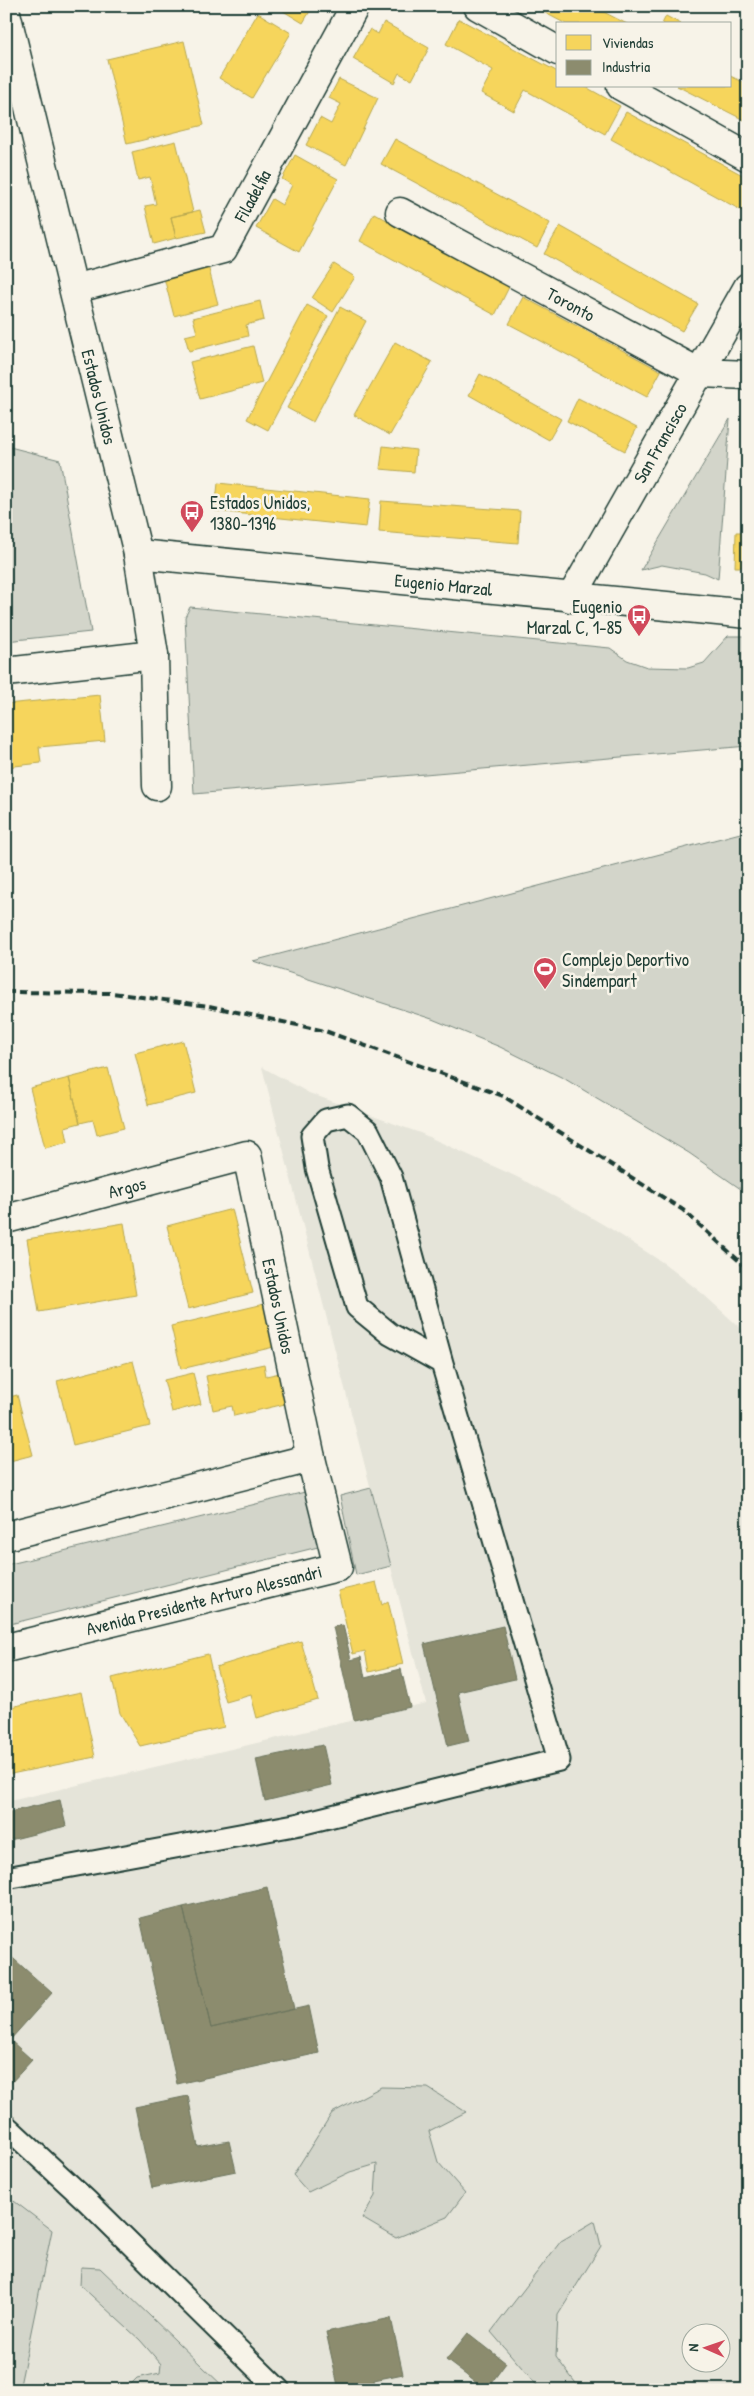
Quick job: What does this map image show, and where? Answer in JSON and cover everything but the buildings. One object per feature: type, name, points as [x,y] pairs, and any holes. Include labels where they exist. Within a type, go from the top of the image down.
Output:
[{"type":"street","name":"Filadelfia","points":[[74,289],[224,249],[355,6]]},
{"type":"street","points":[[478,6],[556,50]]},
{"type":"street","name":"Estados Unidos","points":[[6,13],[138,554],[154,655],[157,786]]},
{"type":"street","points":[[625,88],[748,157]]},
{"type":"street","name":"Toronto","points":[[400,212],[700,373],[748,375]]},
{"type":"street","name":"San Francisco","points":[[571,598],[748,287]]},
{"type":"street","name":"Eugenio Marzal","points":[[138,554],[748,614]]},
{"type":"street","points":[[6,672],[154,655]]},
{"type":"street","name":"Estados Unidos","points":[[247,1155],[311,1458]]},
{"type":"street","name":"Argos","points":[[6,1219],[247,1155]]},
{"type":"street","points":[[6,1536],[311,1458]]},
{"type":"street","name":"Avenida Presidente Arturo Alessandri","points":[[6,1648],[338,1567],[311,1458]]},
{"type":"lane","points":[[6,1878],[300,1824],[559,1760],[442,1363],[391,1177],[368,1131],[348,1115],[326,1120],[312,1136],[317,1168],[358,1306],[390,1334],[442,1363]]},
{"type":"lane","points":[[6,2126],[87,2201],[279,2390]]},
{"type":"shaded area","points":[[730,419],[718,579],[705,573],[662,565],[641,570]]},
{"type":"shaded area","points":[[6,446],[60,460],[91,632],[6,641]]},
{"type":"shaded area","points":[[190,607],[610,648],[627,660],[647,667],[688,668],[704,663],[728,636],[748,636],[748,746],[194,794],[185,617]]},
{"type":"shaded area","name":"Complejo Deportivo Sindempart","points":[[748,831],[748,1194],[689,1153],[565,1079],[500,1047],[432,1019],[253,961]]},
{"type":"shaded area","points":[[262,1067],[309,1093],[420,1133],[515,1176],[611,1229],[665,1264],[703,1294],[748,1335],[748,2390],[6,2390],[6,1802],[426,1703]]},
{"type":"shaded area","points":[[371,1488],[391,1566],[356,1575],[340,1496]]},
{"type":"shaded area","points":[[305,1492],[318,1547],[6,1625],[6,1565]]},
{"type":"shaded area","points":[[381,2087],[428,2088],[466,2112],[429,2131],[438,2162],[465,2193],[447,2217],[396,2238],[362,2218],[375,2196],[377,2164],[350,2172],[308,2192],[293,2175],[332,2113]]},
{"type":"shaded area","points":[[6,2195],[52,2230],[19,2390],[6,2390]]},
{"type":"shaded area","points":[[595,2221],[601,2246],[558,2315],[556,2357],[581,2390],[541,2390],[491,2332],[561,2241]]},
{"type":"shaded area","points":[[81,2267],[100,2268],[227,2390],[129,2390],[129,2386],[137,2378],[160,2373],[161,2364],[140,2340],[80,2285]]},
{"type":"railway","points":[[6,992],[112,993],[209,1006],[325,1031],[503,1096],[683,1210],[748,1269]]},
{"type":"place","name":"Estados Unidos, 1380-1396","points":[[192,533]]},
{"type":"place","name":"Eugenio Marzal C, 1-85","points":[[639,637]]},
{"type":"place","name":"Complejo Deportivo Sindempart","points":[[545,990]]}]
